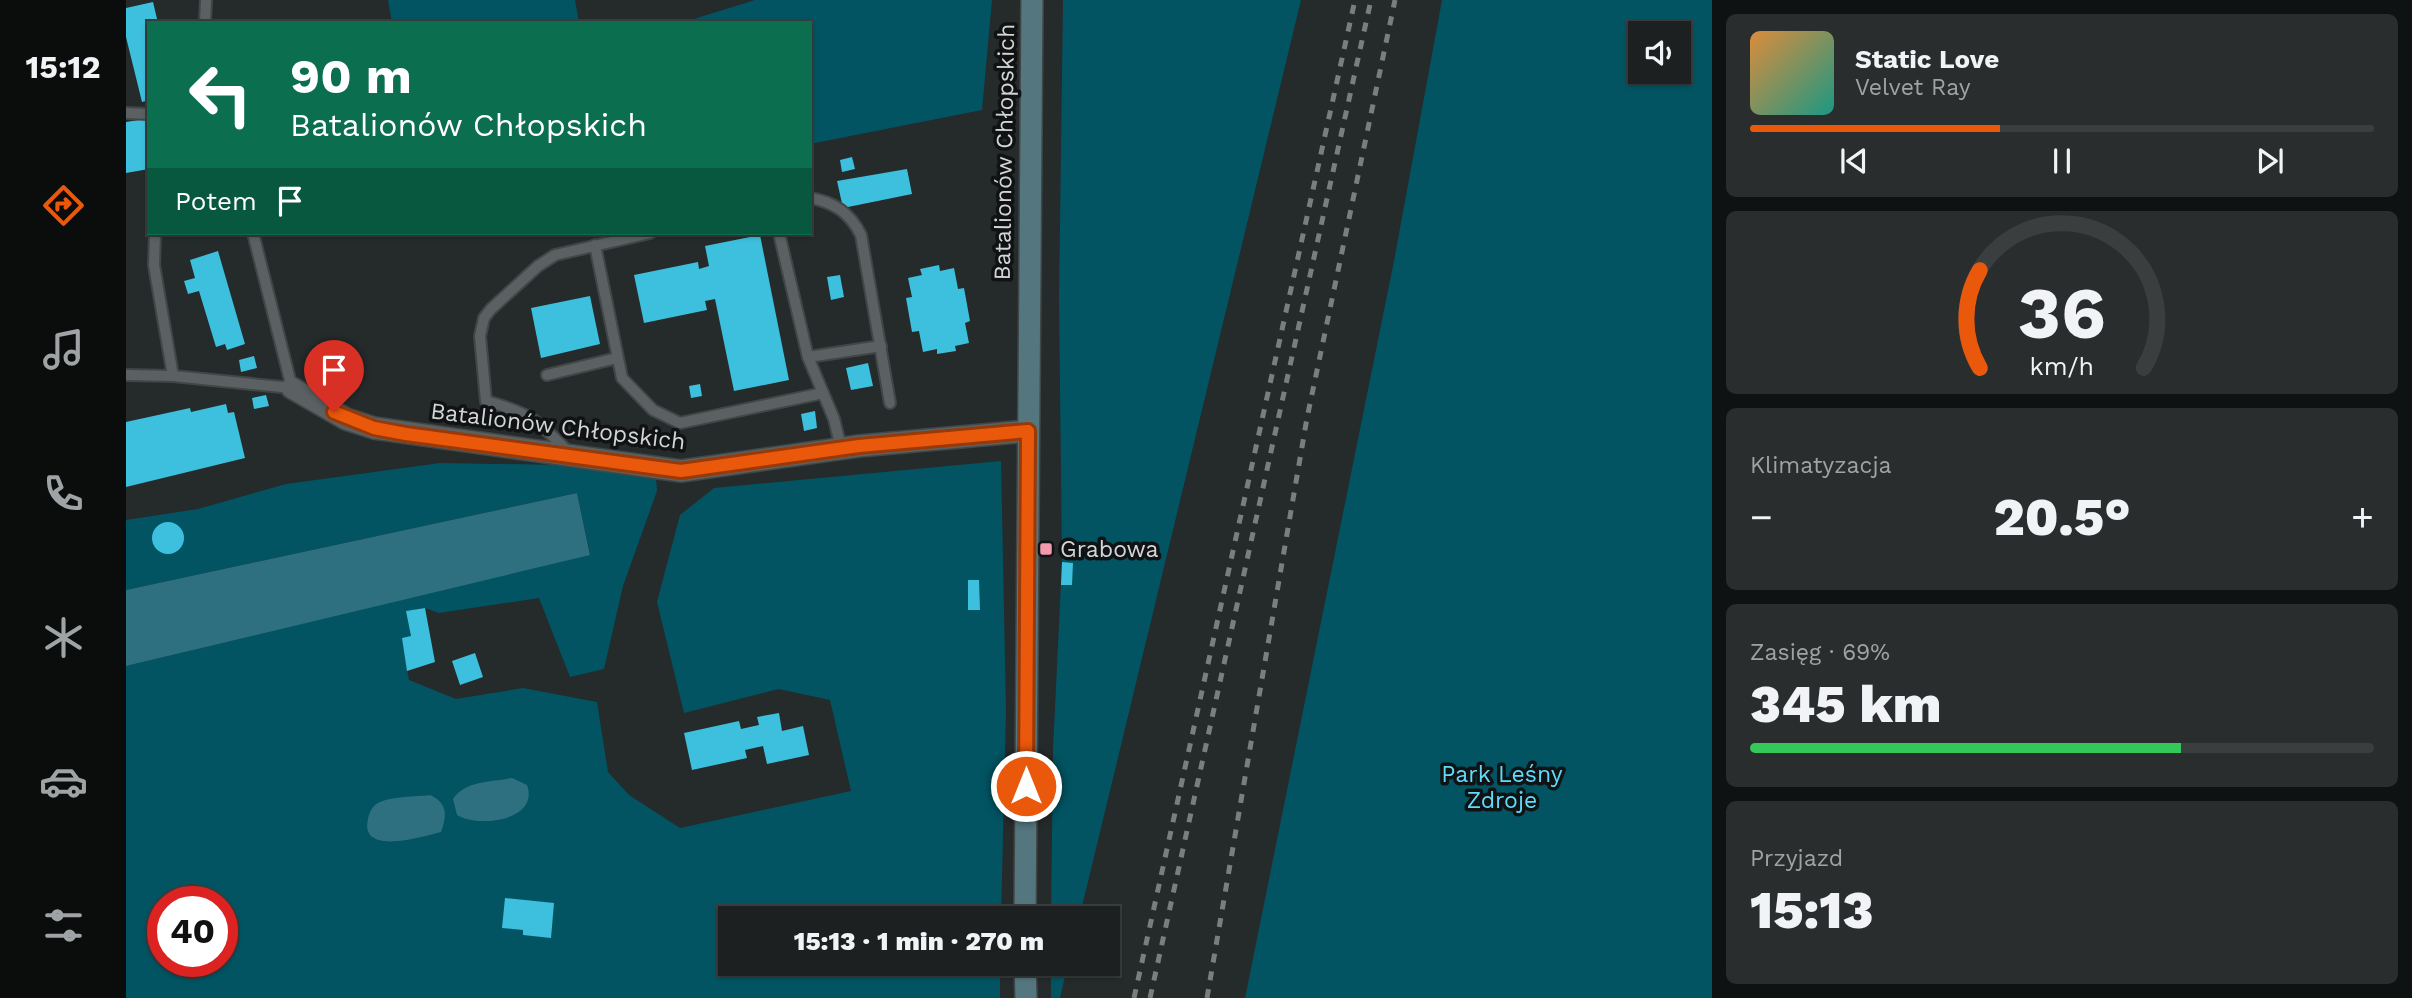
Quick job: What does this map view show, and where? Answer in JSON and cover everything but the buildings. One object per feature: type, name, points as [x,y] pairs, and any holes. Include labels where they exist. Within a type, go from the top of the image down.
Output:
[{"type":"street","name":"Batalionów Chłopskich","points":[[1025,906],[1032,0]]},
{"type":"street","name":"Batalionów Chłopskich","points":[[292,388],[346,419],[374,428],[681,471],[841,449],[1028,431]]},
{"type":"street","points":[[1025,976],[1026,998]]},
{"type":"lane","points":[[205,21],[206,0]]},
{"type":"lane","points":[[126,112],[147,113]]},
{"type":"lane","points":[[812,198],[824,201],[850,215],[861,235],[890,403]]},
{"type":"lane","points":[[155,235],[154,265],[173,376]]},
{"type":"lane","points":[[126,375],[173,376],[292,388],[254,235]]},
{"type":"lane","points":[[571,456],[535,418],[520,410],[486,401],[481,325],[491,309],[538,266],[555,255],[641,235]]},
{"type":"lane","points":[[779,235],[808,357],[834,418],[841,449]]},
{"type":"lane","points":[[595,245],[622,378],[664,418],[680,423],[822,393]]},
{"type":"lane","points":[[808,357],[881,346]]},
{"type":"lane","points":[[547,374],[617,358]]},
{"type":"green space","points":[[388,0],[575,0],[579,21],[392,21]]},
{"type":"green space","points":[[755,0],[992,0],[982,110],[812,144],[812,21],[687,21]]},
{"type":"green space","points":[[1063,0],[1301,0],[1082,906],[1051,906],[1053,749],[1062,562],[1059,298]]},
{"type":"green space","name":"Park Leśny Zdroje","points":[[1442,0],[1712,0],[1712,998],[1245,998],[1394,261]]},
{"type":"green space","points":[[1001,461],[1006,711],[1001,906],[718,906],[718,976],[1000,976],[1000,998],[126,998],[126,666],[590,554],[577,493],[126,590],[126,520],[198,509],[286,484],[440,463],[563,465],[656,479],[657,491],[623,586],[604,669],[570,677],[539,598],[439,613],[425,608],[407,611],[411,637],[406,665],[409,680],[456,699],[523,688],[597,702],[608,772],[629,795],[680,828],[851,791],[830,700],[779,689],[684,713],[657,602],[680,515],[714,488]]},
{"type":"green space","points":[[1051,976],[1065,976],[1060,998],[1051,998]]},
{"type":"shaded area","points":[[577,493],[590,555],[126,666],[126,590]]},
{"type":"shaded area","points":[[512,778],[527,785],[529,797],[524,807],[516,814],[492,821],[467,819],[457,815],[453,799],[464,788]]},
{"type":"shaded area","points":[[430,795],[443,806],[444,821],[441,832],[408,840],[383,841],[373,838],[368,831],[369,814],[378,803]]},
{"type":"railway","points":[[1134,998],[1355,0]]},
{"type":"railway","points":[[1150,998],[1371,0]]},
{"type":"railway","points":[[1207,998],[1307,418],[1395,0]]},
{"type":"place","name":"Grabowa","points":[[1046,549]]},
{"type":"route","points":[[334,412],[374,428],[406,434],[681,471],[859,446],[1028,431],[1026,786]]}]
